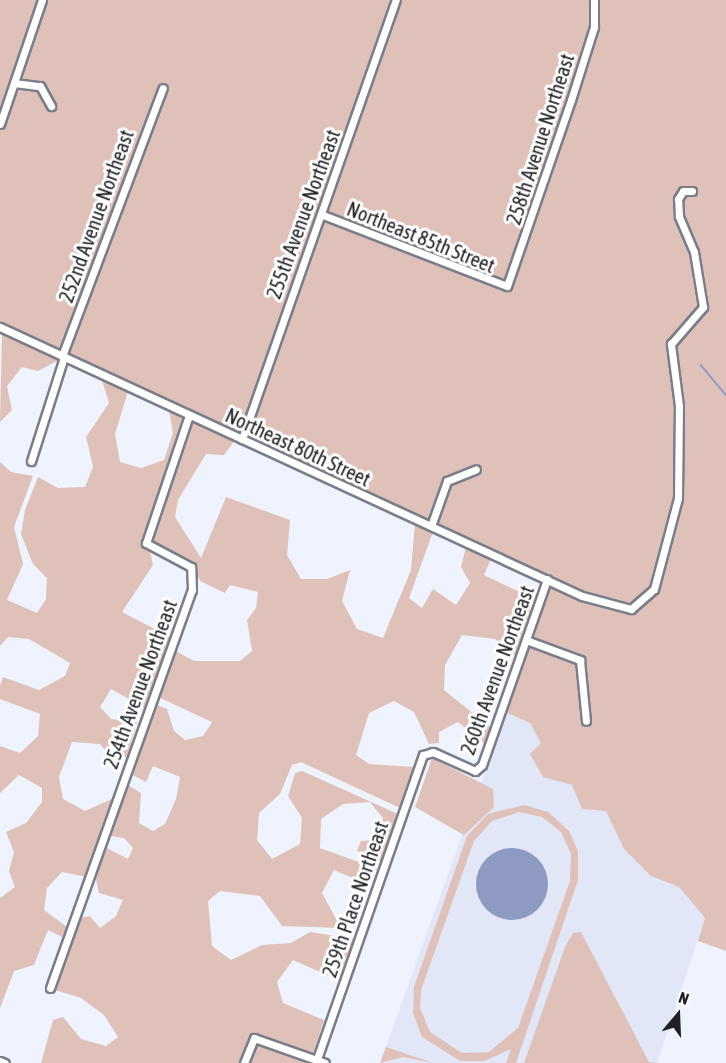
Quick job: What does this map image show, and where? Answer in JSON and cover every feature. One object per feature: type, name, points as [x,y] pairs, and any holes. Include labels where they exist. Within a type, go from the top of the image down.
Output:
[{"type":"street","points":[[0,124],[42,0]]},
{"type":"street","name":"255th Avenue Northeast","points":[[242,439],[323,215],[396,0]]},
{"type":"street","name":"258th Avenue Northeast","points":[[507,286],[572,100],[594,27],[594,0]]},
{"type":"street","points":[[14,83],[40,86],[51,106]]},
{"type":"street","name":"252nd Avenue Northeast","points":[[31,461],[63,356],[163,88]]},
{"type":"street","name":"Northeast 80th Street","points":[[0,327],[582,596],[631,609],[654,589],[662,568],[681,458],[671,344],[703,307],[694,252],[679,216],[678,199],[683,191],[692,191]]},
{"type":"street","name":"Northeast 85th Street","points":[[323,215],[507,286]]},
{"type":"street","name":"254th Avenue Northeast","points":[[50,988],[192,591],[191,567],[146,543],[189,415]]},
{"type":"street","points":[[432,526],[447,481],[476,469]]},
{"type":"street","name":"260th Avenue Northeast","points":[[428,752],[475,771],[482,765],[547,579]]},
{"type":"street","points":[[526,640],[580,660],[586,721]]},
{"type":"street","name":"259th Place Northeast","points":[[317,1059],[428,752]]},
{"type":"street","points":[[244,1063],[254,1038],[325,1063]]},
{"type":"street","points":[[0,1061],[5,1063]]},
{"type":"shaded area","points":[[0,0],[726,0],[726,951],[698,941],[705,918],[679,887],[651,876],[624,849],[606,811],[582,809],[572,785],[543,777],[530,754],[541,743],[530,723],[505,712],[530,647],[577,663],[584,732],[580,660],[526,640],[547,579],[0,327]]},
{"type":"shaded area","points":[[2,333],[61,359],[38,371],[22,367],[7,386],[12,410],[0,422]]},
{"type":"shaded area","points":[[102,380],[128,391],[115,434],[120,462],[141,468],[164,460],[173,433],[169,410],[185,417],[142,544],[150,551],[153,565],[122,612],[170,637],[144,708],[111,689],[100,707],[111,719],[137,722],[127,757],[112,759],[100,744],[72,742],[59,777],[63,799],[85,811],[114,798],[87,877],[62,872],[47,888],[44,910],[67,927],[62,937],[48,930],[34,965],[14,971],[0,1008],[0,898],[15,887],[9,871],[14,852],[6,832],[26,823],[42,802],[42,788],[19,775],[0,793],[0,746],[20,753],[38,736],[40,714],[0,699],[0,686],[3,677],[39,690],[65,676],[70,663],[29,639],[8,637],[0,646],[0,462],[11,472],[33,476],[14,527],[23,564],[7,600],[37,613],[46,599],[47,578],[33,564],[21,534],[25,510],[38,477],[58,488],[85,487],[93,467],[86,437],[109,403]]},
{"type":"shaded area","points":[[192,420],[235,440],[224,455],[206,454],[178,500],[175,517],[201,558],[226,497],[290,520],[287,555],[301,579],[327,579],[350,570],[342,601],[357,629],[383,638],[411,570],[415,523],[433,532],[409,598],[422,608],[433,589],[456,605],[470,583],[461,567],[466,547],[491,559],[484,575],[534,599],[515,655],[495,639],[462,635],[445,665],[444,690],[490,727],[485,744],[458,722],[439,732],[439,743],[429,744],[414,712],[394,701],[369,713],[356,755],[369,764],[414,767],[400,808],[301,762],[292,765],[280,794],[259,813],[257,840],[272,859],[300,844],[302,818],[288,796],[295,773],[302,771],[398,814],[381,862],[357,851],[361,841],[376,840],[383,818],[370,802],[343,804],[321,819],[320,848],[378,869],[357,880],[334,870],[322,893],[341,928],[282,926],[260,896],[220,891],[208,901],[212,946],[231,960],[262,945],[291,943],[310,932],[354,939],[338,980],[293,960],[277,982],[283,1003],[324,1020],[313,1054],[251,1034],[239,1063],[41,1063],[53,1020],[63,1017],[81,1039],[106,1046],[118,1037],[104,1015],[81,998],[55,990],[79,918],[90,916],[100,928],[116,916],[123,900],[99,893],[96,879],[105,847],[128,859],[133,848],[124,838],[110,836],[128,785],[141,793],[139,823],[153,831],[165,824],[176,799],[180,777],[153,766],[146,782],[131,774],[155,704],[167,709],[174,731],[185,740],[203,736],[212,722],[158,697],[174,650],[194,661],[240,661],[252,651],[247,620],[256,608],[258,592],[230,585],[225,593],[200,581],[193,563],[151,541]]},
{"type":"shaded area","points":[[530,647],[577,663],[584,735],[651,876],[679,887],[705,918],[657,1063],[380,1063]]},
{"type":"shaded area","points":[[432,758],[493,789],[494,807],[464,835],[415,807]]},
{"type":"shaded area","points":[[524,805],[548,812],[569,831],[578,851],[578,880],[516,1063],[506,1063],[511,1049],[484,1061],[460,1061],[422,1037],[413,1013],[414,987],[467,836],[488,814]],"holes":[[[519,812],[542,817],[561,832],[571,854],[570,881],[518,1028],[489,1052],[462,1053],[430,1032],[420,1008],[421,990],[474,841],[492,821]]]},
{"type":"shaded area","points":[[581,932],[649,1062],[657,1063],[524,1063],[565,947],[573,933]]},
{"type":"shaded area","points":[[257,1043],[314,1062],[316,1063],[249,1063]]},
{"type":"shaded area","points":[[386,1047],[433,1063],[403,1057],[380,1063]]},
{"type":"water","points":[[512,848],[526,851],[538,858],[545,870],[548,884],[545,898],[538,910],[526,917],[512,920],[498,917],[486,910],[479,898],[476,884],[479,870],[486,858],[498,851]]},
{"type":"waterway","points":[[701,365],[726,395]]}]
